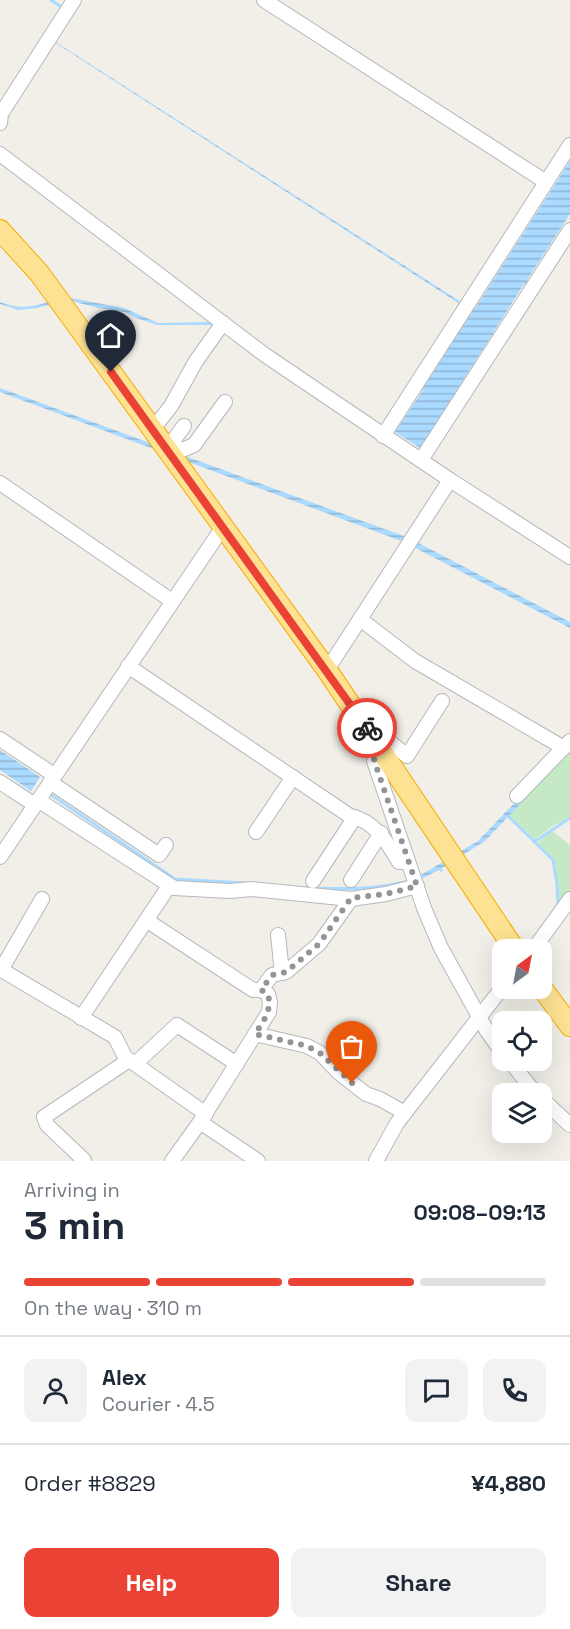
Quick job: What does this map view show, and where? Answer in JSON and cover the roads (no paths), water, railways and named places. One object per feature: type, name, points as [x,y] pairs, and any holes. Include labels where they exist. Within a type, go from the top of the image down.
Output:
[{"type":"highway","points":[[2,236],[39,273],[168,447],[379,745],[508,939]]},
{"type":"highway","points":[[550,999],[570,1026]]},
{"type":"street","points":[[0,123],[1,114],[74,0]]},
{"type":"street","points":[[264,0],[546,182]]},
{"type":"street","points":[[383,436],[570,145]]},
{"type":"street","points":[[0,154],[265,355],[383,436],[570,556]]},
{"type":"street","points":[[421,460],[570,230]]},
{"type":"street","points":[[153,429],[171,406],[196,361],[223,323]]},
{"type":"street","points":[[184,426],[168,447],[182,450],[189,448],[225,402]]},
{"type":"street","points":[[327,670],[450,480]]},
{"type":"street","points":[[0,483],[172,600]]},
{"type":"street","points":[[0,856],[223,527]]},
{"type":"street","points":[[360,619],[415,661],[567,744],[518,796]]},
{"type":"street","points":[[128,666],[350,816],[360,818],[381,833],[399,862],[408,862]]},
{"type":"street","points":[[442,700],[407,756],[385,738],[379,745],[374,760],[424,908],[441,948],[492,1038]]},
{"type":"street","points":[[0,739],[159,855],[166,845]]},
{"type":"street","points":[[256,832],[292,777]]},
{"type":"street","points":[[0,782],[174,888],[231,891],[252,889],[351,898],[386,894],[417,886]]},
{"type":"street","points":[[313,881],[355,817]]},
{"type":"street","points":[[351,880],[381,833]]},
{"type":"street","points":[[81,1018],[169,886]]},
{"type":"street","points":[[261,990],[272,975],[286,972],[319,944],[351,898]]},
{"type":"street","points":[[540,939],[570,899]]},
{"type":"street","points":[[42,900],[1,969],[115,1037],[125,1057],[258,1161]]},
{"type":"street","points":[[146,920],[253,990],[261,990],[268,994],[270,1002],[269,1012],[237,1064],[203,1118],[172,1161]]},
{"type":"street","points":[[278,934],[282,973]]},
{"type":"street","points":[[376,1161],[397,1123],[493,999]]},
{"type":"street","points":[[84,1160],[47,1125],[44,1118],[132,1062],[177,1025],[237,1064]]},
{"type":"street","points":[[255,1034],[307,1046],[320,1053],[338,1072],[366,1094],[405,1113]]},
{"type":"street","points":[[518,1071],[527,1083]]},
{"type":"street","points":[[552,1108],[570,1125]]},
{"type":"water","points":[[54,42],[461,302],[460,304]]},
{"type":"water","points":[[570,161],[570,214],[527,280],[529,282],[527,286],[524,284],[493,333],[496,337],[492,335],[420,448],[395,432],[423,390],[421,388],[423,384],[425,385],[472,312],[470,308],[474,310]]},
{"type":"water","points":[[65,297],[124,308],[158,323],[216,322],[290,378],[288,380],[216,325],[158,325],[125,312],[68,300],[18,310],[0,304],[0,302],[25,307]]},
{"type":"water","points":[[0,388],[409,538],[570,622],[570,628],[404,542],[0,392]]},
{"type":"water","points":[[570,745],[570,751],[485,841],[442,868],[443,871],[439,870],[419,880],[419,876],[478,841]]},
{"type":"water","points":[[0,750],[40,777],[31,791],[0,770]]},
{"type":"waterway","points":[[51,0],[62,9]]},
{"type":"waterway","points":[[47,792],[175,879],[245,883]]},
{"type":"waterway","points":[[509,817],[553,860],[558,907]]},
{"type":"waterway","points":[[534,842],[570,818]]},
{"type":"waterway","points":[[305,888],[346,889],[410,881]]}]
